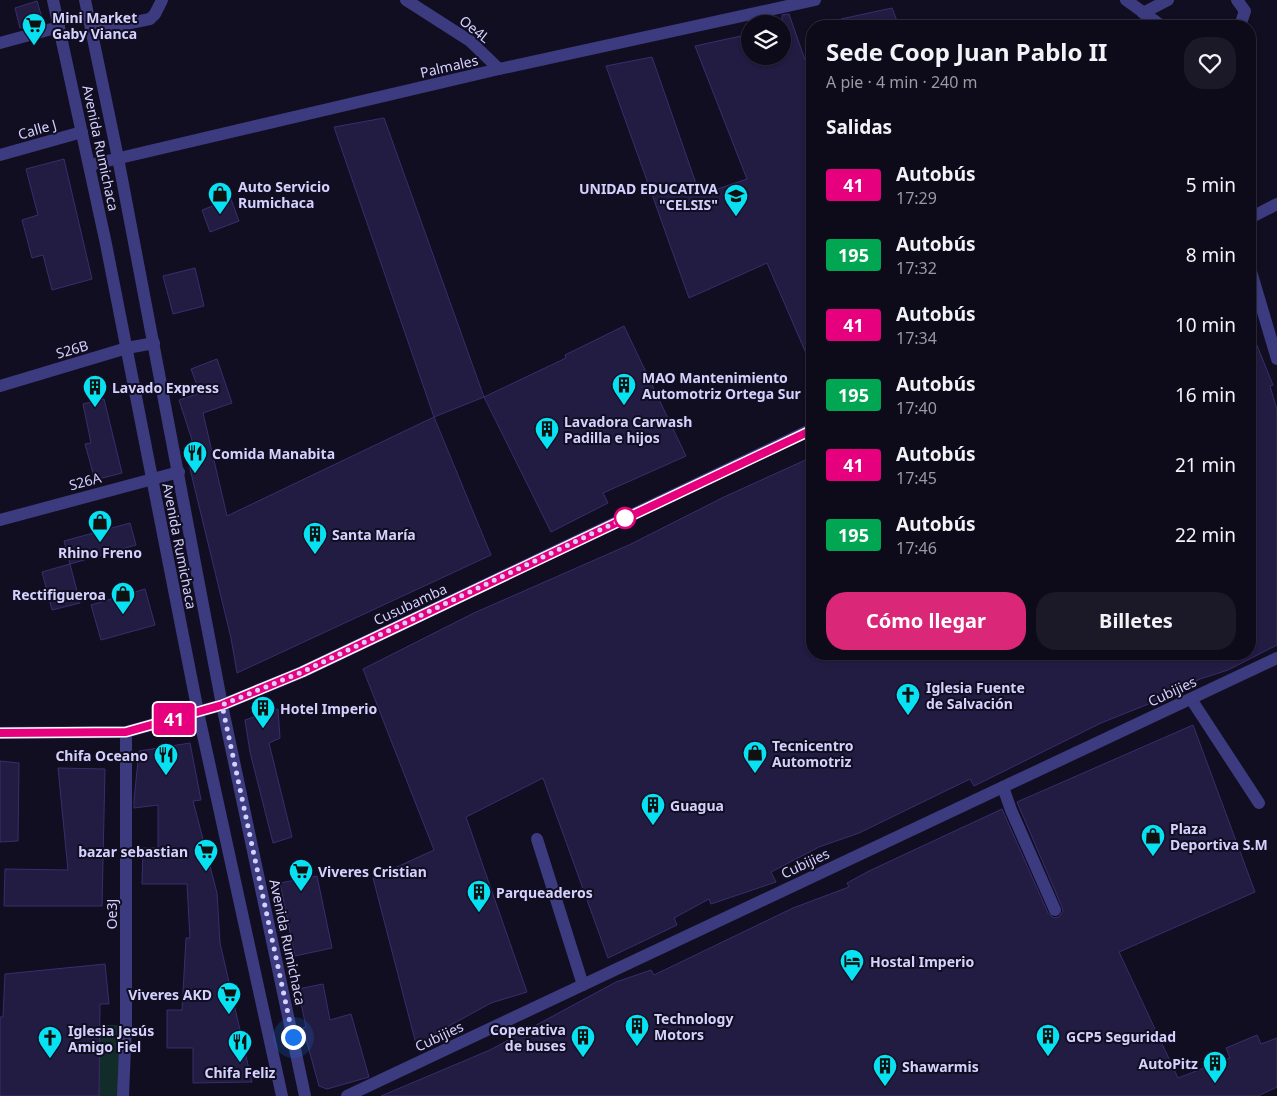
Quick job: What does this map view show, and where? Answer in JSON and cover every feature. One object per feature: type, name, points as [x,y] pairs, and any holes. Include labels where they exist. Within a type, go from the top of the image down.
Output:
[{"type":"street","name":"Avenida Rumichaca","points":[[54,0],[90,165],[198,712],[282,1096]]},
{"type":"street","name":"Avenida Rumichaca","points":[[85,0],[154,343],[222,705],[305,1096]]},
{"type":"street","points":[[91,31],[150,19],[155,14],[162,0]]},
{"type":"street","name":"Oe4L","points":[[406,0],[470,41],[499,69]]},
{"type":"street","name":"Palmales","points":[[90,165],[499,69],[815,0]]},
{"type":"street","points":[[1126,0],[1153,20]]},
{"type":"street","points":[[1143,13],[1168,0]]},
{"type":"street","points":[[1237,0],[1245,11],[1242,20]]},
{"type":"street","points":[[0,43],[59,27]]},
{"type":"street","name":"Calle J","points":[[0,155],[82,132]]},
{"type":"street","points":[[1256,215],[1277,204]]},
{"type":"street","points":[[1256,288],[1277,359]]},
{"type":"street","name":"S26B","points":[[0,386],[127,348],[154,343]]},
{"type":"street","name":"Cusubamba","points":[[0,733],[126,732],[222,705],[302,672],[806,433]]},
{"type":"street","name":"S26A","points":[[0,520],[179,472]]},
{"type":"street","name":"Cubijies","points":[[347,1096],[1277,658]]},
{"type":"street","points":[[1191,699],[1259,803]]},
{"type":"street","name":"Oe3J","points":[[123,1096],[126,1025],[126,732]]},
{"type":"street","points":[[1003,787],[1011,810],[1055,910]]},
{"type":"street","points":[[536,839],[583,985]]},
{"type":"green space","name":"Iglesia Jesús Amigo Fiel","points":[[0,1024],[126,1025],[122,1096],[0,1096]]},
{"type":"building","points":[[37,1],[43,21],[20,28],[15,8]]},
{"type":"building","points":[[892,8],[897,20],[841,20]]},
{"type":"building","name":"UNIDAD EDUCATIVA \"CELSIS\"","points":[[791,20],[806,63],[806,353],[767,263],[689,298],[606,66],[652,57],[700,195],[747,179],[695,46],[741,36],[741,65],[791,65]]},
{"type":"building","points":[[384,118],[484,397],[434,417],[334,127]]},
{"type":"building","points":[[64,159],[92,279],[52,290],[43,255],[32,258],[22,220],[38,215],[26,169]]},
{"type":"building","name":"Auto Servicio Rumichaca","points":[[231,199],[239,221],[210,232],[202,210]]},
{"type":"building","points":[[195,268],[204,306],[173,314],[163,276]]},
{"type":"building","points":[[624,326],[686,456],[603,493],[608,503],[551,532],[484,397],[566,358],[565,355]]},
{"type":"building","points":[[1256,343],[1273,385],[1270,386],[1277,410],[1277,645],[1256,656]]},
{"type":"building","name":"Santa María","points":[[217,359],[232,403],[203,413],[227,516],[434,417],[491,555],[237,673],[231,638],[185,448],[194,446],[179,400],[200,393],[191,369]]},
{"type":"building","points":[[104,399],[122,473],[95,480],[85,444],[91,443],[83,404]]},
{"type":"building","points":[[806,460],[806,660],[1248,660],[1101,723],[974,786],[970,779],[859,833],[819,847],[771,872],[776,882],[711,904],[709,899],[674,918],[677,925],[608,958],[543,778],[466,817],[527,992],[491,1003],[416,1044],[373,878],[434,850],[363,669],[474,613],[631,544],[724,497]]},
{"type":"building","name":"Rhino Freno","points":[[130,523],[136,545],[70,564],[64,541]]},
{"type":"building","points":[[70,564],[80,603],[52,610],[42,572]]},
{"type":"building","name":"Rectifigueroa","points":[[145,589],[155,625],[101,640],[91,605]]},
{"type":"building","points":[[278,709],[280,738],[269,743],[292,837],[273,843],[250,752],[245,720]]},
{"type":"building","points":[[1193,725],[1255,892],[1119,952],[1178,1078],[1230,1058],[1226,1048],[1257,1035],[1261,1044],[1277,1038],[1277,1087],[1258,1096],[381,1096],[490,1050],[616,982],[651,970],[654,975],[793,908],[849,887],[847,883],[869,871],[1002,809],[1048,913],[1054,918],[1059,917],[1063,911],[1062,907],[1017,802]]},
{"type":"building","points":[[190,743],[201,800],[193,801],[217,893],[220,943],[252,1082],[193,1083],[193,1048],[167,1048],[167,1010],[182,1010],[186,938],[190,938],[187,884],[142,884],[143,848],[158,848],[158,805],[134,808],[134,800],[139,751]]},
{"type":"building","points":[[0,761],[19,763],[18,841],[0,842]]},
{"type":"building","points":[[58,768],[105,769],[102,906],[4,906],[5,869],[68,870]]},
{"type":"building","points":[[317,876],[332,948],[295,956],[280,883]]},
{"type":"building","name":"Iglesia Jesús Amigo Fiel","points":[[105,964],[109,1004],[100,1004],[99,1096],[0,1096],[0,1017],[3,1017],[5,974]]},
{"type":"building","points":[[323,984],[330,1020],[351,1014],[369,1077],[327,1089],[319,1086],[303,1028],[306,1027],[298,989]]},
{"type":"bus line","name":"41","points":[[0,733],[126,732],[222,705],[302,672],[806,433]]},
{"type":"place","name":"Mini Market Gaby Vianca","points":[[34,46]]},
{"type":"place","name":"Auto Servicio Rumichaca","points":[[220,215]]},
{"type":"place","name":"UNIDAD EDUCATIVA \"CELSIS\"","points":[[736,217]]},
{"type":"place","name":"MAO Mantenimiento Automotriz Ortega Sur","points":[[624,406]]},
{"type":"place","name":"Lavado Express","points":[[95,408]]},
{"type":"place","name":"Lavadora Carwash Padilla e hijos","points":[[547,450]]},
{"type":"place","name":"Comida Manabita","points":[[195,474]]},
{"type":"place","name":"Rhino Freno","points":[[100,543]]},
{"type":"place","name":"Santa María","points":[[315,555]]},
{"type":"place","name":"Rectifigueroa","points":[[123,615]]},
{"type":"place","name":"Iglesia Fuente de Salvación","points":[[908,716]]},
{"type":"place","name":"Hotel Imperio","points":[[263,729]]},
{"type":"place","name":"Tecnicentro Automotriz","points":[[755,774]]},
{"type":"place","name":"Chifa Oceano","points":[[166,776]]},
{"type":"place","name":"Guagua","points":[[653,826]]},
{"type":"place","name":"Plaza Deportiva S.M","points":[[1153,857]]},
{"type":"place","name":"bazar sebastian","points":[[206,872]]},
{"type":"place","name":"Viveres Cristian","points":[[301,892]]},
{"type":"place","name":"Parqueaderos","points":[[479,913]]},
{"type":"place","name":"Hostal Imperio","points":[[852,982]]},
{"type":"place","name":"Viveres AKD","points":[[229,1015]]},
{"type":"place","name":"Technology Motors","points":[[637,1047]]},
{"type":"place","name":"GCP5 Seguridad","points":[[1048,1057]]},
{"type":"place","name":"Coperativa de buses","points":[[583,1058]]},
{"type":"place","name":"Iglesia Jesús Amigo Fiel","points":[[50,1059]]},
{"type":"place","name":"Chifa Feliz","points":[[240,1063]]},
{"type":"place","name":"AutoPitz","points":[[1215,1084]]},
{"type":"place","name":"Shawarmis","points":[[885,1087]]},
{"type":"route","points":[[293,1037],[222,705],[302,672],[625,518]]}]
